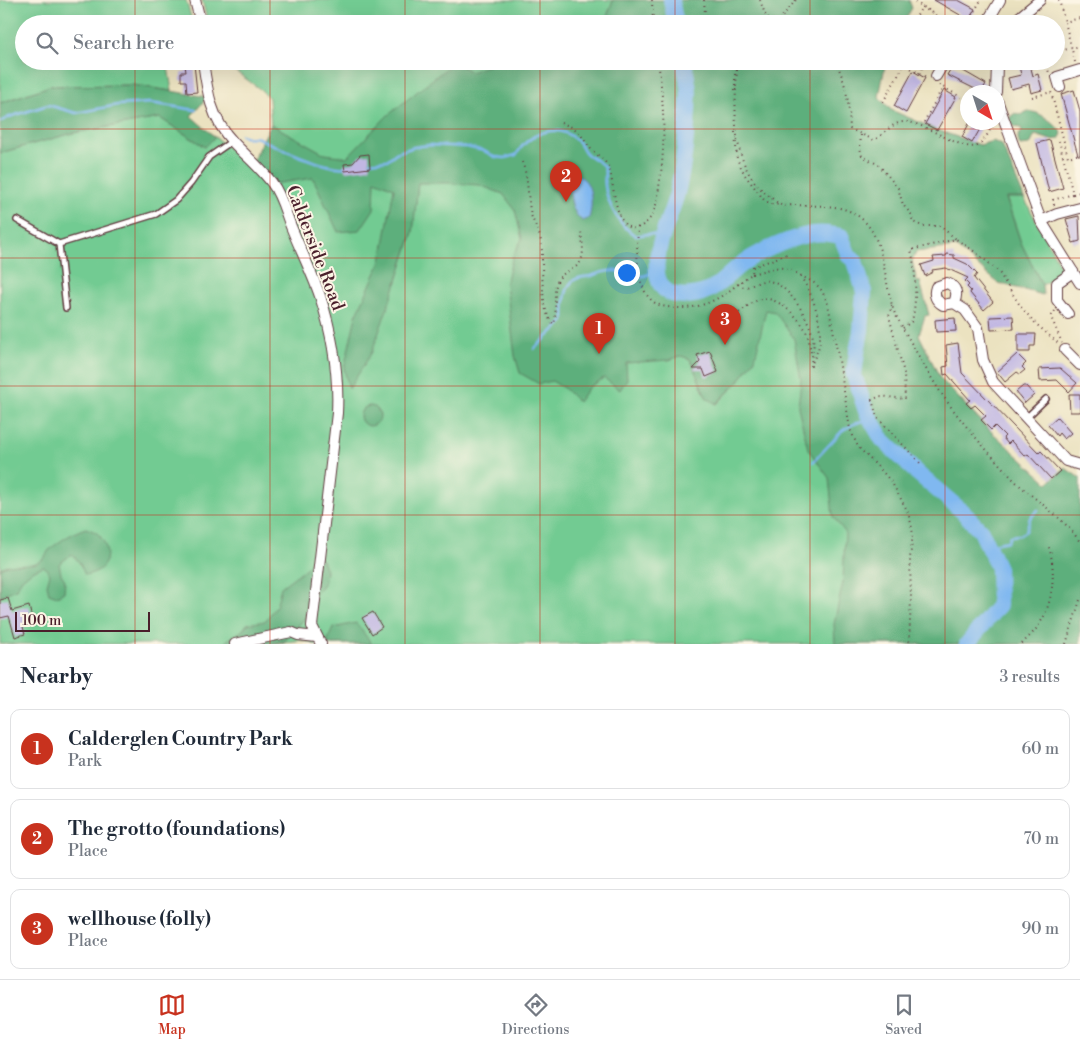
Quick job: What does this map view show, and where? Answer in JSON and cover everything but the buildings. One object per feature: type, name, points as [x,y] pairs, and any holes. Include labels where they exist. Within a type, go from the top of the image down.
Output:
[{"type":"street","points":[[195,0],[199,15]]},
{"type":"street","points":[[991,15],[1000,0]]},
{"type":"street","points":[[1023,15],[1040,0]]},
{"type":"street","name":"Calderside Road","points":[[205,70],[208,97],[217,118],[232,141],[276,190],[320,296],[329,332],[338,390],[337,413],[312,626],[319,641]]},
{"type":"street","points":[[935,80],[940,70]]},
{"type":"street","points":[[996,85],[998,70]]},
{"type":"street","points":[[1060,88],[1057,77],[1079,71]]},
{"type":"street","points":[[1005,122],[1041,221],[1080,283]]},
{"type":"street","points":[[1041,221],[1057,214],[1080,208]]},
{"type":"street","points":[[1068,314],[1057,300],[1057,283],[1073,272]]},
{"type":"street","points":[[954,303],[965,310],[978,328],[983,360],[993,382],[1066,461],[1080,465]]},
{"type":"street","points":[[1064,348],[1080,365]]},
{"type":"street","points":[[235,644],[291,632],[319,641]]},
{"type":"lane","points":[[17,220],[59,244],[156,214],[176,200],[209,157],[232,141]]},
{"type":"lane","points":[[59,244],[66,308]]},
{"type":"lane","points":[[1026,418],[1046,398]]},
{"type":"path","points":[[652,0],[653,15]]},
{"type":"path","points":[[704,0],[705,15]]},
{"type":"path","points":[[760,0],[765,15]]},
{"type":"path","points":[[784,15],[796,0]]},
{"type":"path","points":[[972,15],[980,1],[975,0]]},
{"type":"path","points":[[1060,0],[1063,15]]},
{"type":"path","points":[[915,2],[933,14]]},
{"type":"path","points":[[918,15],[922,8],[933,14]]},
{"type":"path","points":[[1079,71],[1065,22],[1080,18]]},
{"type":"path","points":[[1065,50],[1080,46]]},
{"type":"path","points":[[561,123],[577,130],[591,149],[609,166],[617,209],[621,219],[632,228],[638,227],[649,220],[653,213],[660,185],[663,96],[659,70]]},
{"type":"path","points":[[737,70],[735,124],[737,159],[744,175],[764,200],[771,204],[833,205],[853,213],[864,221],[876,239],[892,306],[935,384],[965,424],[1015,481],[1063,522],[1080,542]]},
{"type":"path","points":[[840,70],[844,77],[849,103],[850,129],[874,140],[882,136],[888,129],[902,122],[917,123],[958,143],[972,147],[980,145],[990,130]]},
{"type":"path","points":[[883,102],[901,70]]},
{"type":"path","points":[[912,70],[935,80],[960,97]]},
{"type":"path","points":[[919,74],[921,70]]},
{"type":"path","points":[[924,122],[943,87]]},
{"type":"path","points":[[1032,97],[1051,92],[1068,157]]},
{"type":"path","points":[[735,124],[743,161],[759,188],[781,205]]},
{"type":"path","points":[[861,134],[860,148],[862,156],[880,165],[898,188],[903,205],[911,214],[913,222],[922,226],[940,226],[998,270],[1015,299],[1027,314],[1064,348]]},
{"type":"path","points":[[1059,141],[1073,194]]},
{"type":"path","points":[[1064,158],[1080,154]]},
{"type":"path","points":[[522,162],[525,170],[532,218],[539,231],[541,242],[543,298],[550,321],[554,324],[556,317],[555,291],[561,274],[578,265],[583,252],[581,231]]},
{"type":"path","points":[[1057,214],[1053,200],[1080,192]]},
{"type":"path","points":[[638,227],[638,270],[642,284],[654,302],[664,307],[682,308],[696,306],[720,298],[752,274],[770,268],[781,267],[796,273],[816,284],[822,291],[828,304],[850,429],[858,447],[892,483],[907,510],[911,522],[909,644]]},
{"type":"path","points":[[903,328],[912,321],[914,314],[914,279],[911,250],[956,239]]},
{"type":"path","points":[[752,274],[753,267],[787,254]]},
{"type":"path","points":[[796,273],[810,292],[820,329],[819,348],[812,366]]},
{"type":"path","points":[[738,284],[746,288],[763,281],[771,282],[778,285],[791,296],[812,330],[814,341],[811,356],[812,366]]},
{"type":"path","points":[[720,329],[754,302],[762,298],[778,302],[805,329],[809,339],[812,366]]},
{"type":"path","points":[[1059,303],[1051,317],[1064,348]]},
{"type":"path","points":[[892,306],[889,316],[904,374],[905,399],[880,396],[872,400],[877,417],[920,463]]},
{"type":"path","points":[[1022,644],[1038,626],[1052,596],[1051,553],[1048,545]]},
{"type":"path","points":[[1066,644],[1080,600]]},
{"type":"green space","points":[[0,0],[186,0],[190,15],[15,15],[15,70],[168,70],[172,91],[133,85],[50,86],[0,103]]},
{"type":"green space","points":[[202,0],[903,0],[901,15],[206,15]]},
{"type":"green space","points":[[613,0],[909,0],[912,8],[908,15],[607,15]]},
{"type":"green space","points":[[234,70],[880,70],[879,97],[891,110],[937,130],[980,145],[993,141],[961,244],[917,248],[912,261],[922,305],[919,335],[940,378],[983,424],[1080,644],[314,644],[302,640],[270,644],[0,644],[0,153],[73,133],[160,118],[205,147],[215,137],[269,181],[252,162],[271,125],[269,98]],"holes":[[[417,190],[413,232],[396,284]],[[681,355],[755,359],[738,382],[717,404],[706,397],[690,359]]]},
{"type":"green space","points":[[444,70],[468,70],[471,72],[476,70],[884,70],[879,97],[891,110],[937,130],[980,145],[993,141],[1002,145],[1024,198],[1006,198],[1021,243],[1042,285],[1043,295],[998,283],[956,247],[916,252],[912,261],[917,282],[920,281],[929,315],[925,316],[919,335],[940,378],[983,424],[1048,483],[1065,468],[1080,478],[1080,644],[835,644],[834,624],[843,582],[845,532],[833,517],[829,478],[808,449],[798,407],[801,380],[794,339],[775,312],[766,310],[755,359],[738,382],[716,404],[706,397],[690,359],[681,356],[669,360],[626,363],[627,379],[620,390],[604,378],[589,387],[578,402],[565,389],[552,381],[539,384],[520,373],[515,356],[506,284],[513,255],[522,239],[515,210],[503,194],[479,185],[418,183],[413,232],[393,292],[372,352],[349,389],[344,369],[356,316],[381,261],[394,188],[375,180],[374,209],[360,230],[338,232],[313,178],[273,184],[252,162],[271,124],[325,154],[347,157],[387,116]]},
{"type":"green space","points":[[133,85],[208,97],[191,116],[215,137],[205,147],[160,118],[73,133],[0,153],[0,103],[50,86]]},
{"type":"green space","points":[[1028,111],[1037,113],[1052,122],[1062,134],[1059,139],[1051,140],[1035,135],[1030,145],[1020,146],[1018,135],[1022,132],[1021,128],[1014,127],[1009,118],[1015,113],[1020,115]]},
{"type":"green space","points":[[1006,197],[1024,198],[1063,271],[1060,275],[1042,285],[1021,243]]},
{"type":"green space","points":[[366,406],[374,406],[380,412],[380,420],[374,426],[366,426],[360,420],[360,412]]},
{"type":"green space","points":[[86,528],[97,533],[104,542],[107,553],[102,567],[85,575],[79,562],[72,554],[59,564],[61,574],[65,580],[64,592],[57,596],[49,593],[47,585],[50,574],[44,566],[32,571],[22,579],[16,589],[0,596],[0,568],[10,565],[37,563],[57,544],[72,534]]},
{"type":"green space","points":[[312,557],[322,560],[326,570],[325,581],[313,598],[305,618],[285,641],[266,644],[225,644],[226,641],[243,630],[247,624],[265,621],[276,607],[281,587],[306,568],[310,564]]},
{"type":"green space","points":[[356,623],[372,644],[328,644],[327,642],[333,628]]},
{"type":"water","points":[[578,176],[587,182],[591,194],[589,218],[583,221],[572,206],[570,191],[574,179]]},
{"type":"waterway","points":[[671,0],[674,15]]},
{"type":"waterway","points":[[686,70],[689,90],[685,142],[677,193],[657,258],[658,278],[661,285],[670,293],[676,295],[689,296],[702,293],[717,285],[745,261],[781,243],[811,234],[841,236],[849,256],[855,261],[864,292],[861,331],[854,375],[866,411],[882,439],[917,473],[962,511],[981,531],[998,568],[999,605],[967,644]]},
{"type":"waterway","points":[[0,122],[9,117],[48,105],[76,113],[118,105],[150,103],[196,110]]},
{"type":"waterway","points":[[368,162],[387,160],[396,153],[414,147],[430,145],[467,147],[484,151],[495,157],[505,158],[516,155],[528,141],[543,132],[560,131],[576,140],[586,153],[604,167],[608,200],[615,214],[625,227],[636,236],[647,234],[661,235]]},
{"type":"waterway","points":[[241,135],[249,138],[256,137],[314,162],[346,167]]},
{"type":"waterway","points":[[534,349],[564,321],[566,292],[576,279],[610,271],[644,276],[657,270]]},
{"type":"waterway","points":[[813,462],[843,430],[870,418]]},
{"type":"waterway","points":[[990,549],[997,543],[1008,541],[1010,536],[1020,535],[1026,531],[1030,518],[1038,510]]},
{"type":"place","name":"The grotto (foundations)","points":[[566,202]]},
{"type":"place","name":"wellhouse (folly)","points":[[725,345]]},
{"type":"place","name":"Calderglen Country Park","points":[[599,354]]}]
